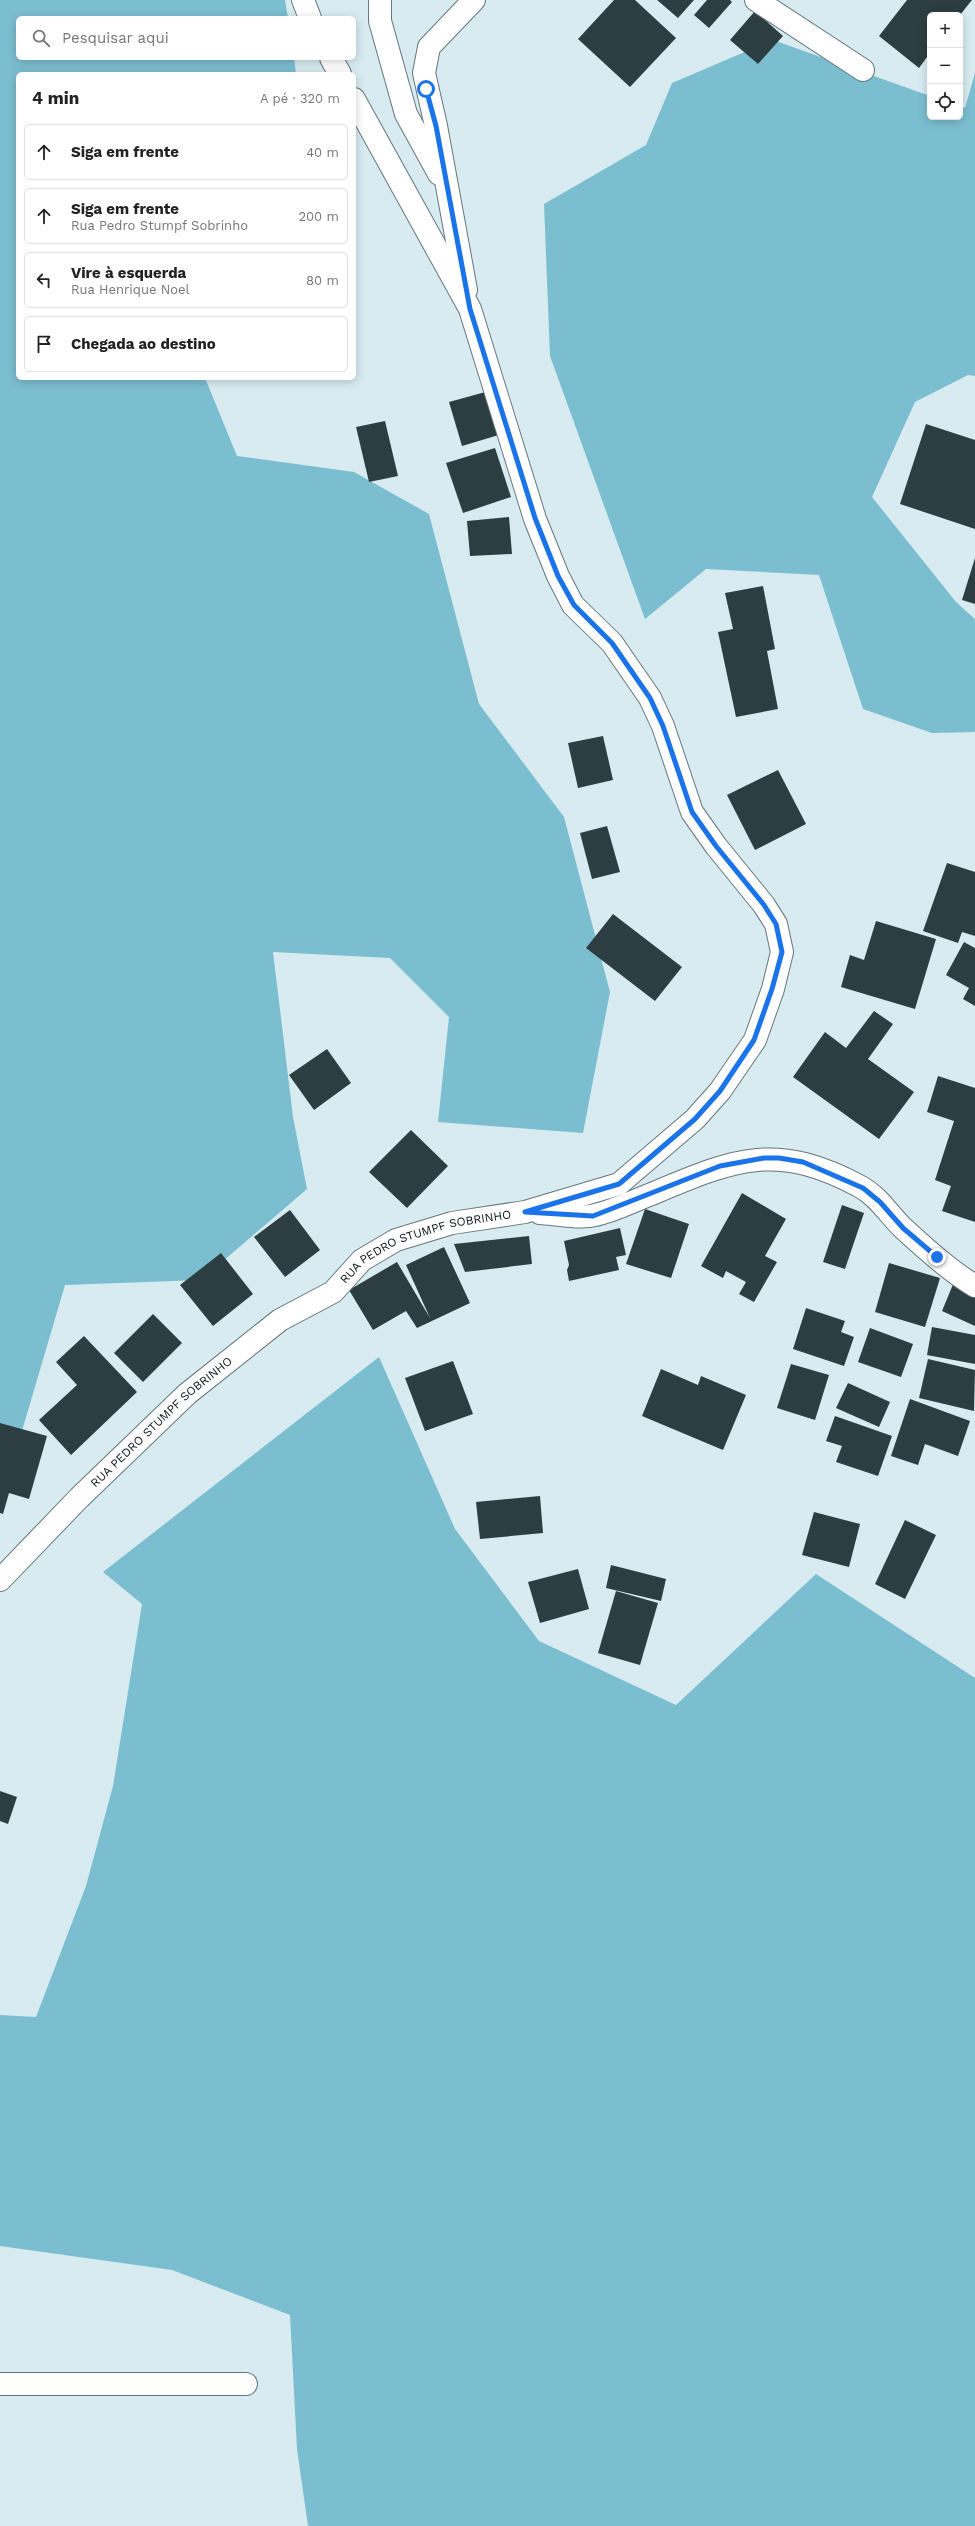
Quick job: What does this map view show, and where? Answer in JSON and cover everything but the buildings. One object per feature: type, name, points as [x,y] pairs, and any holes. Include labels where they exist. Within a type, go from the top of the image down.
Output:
[{"type":"street","points":[[303,0],[309,16]]},
{"type":"street","points":[[380,0],[380,21],[406,114],[448,191]]},
{"type":"street","points":[[470,309],[436,126],[426,89],[424,61],[429,47],[436,37],[474,0]]},
{"type":"street","points":[[756,0],[863,70]]},
{"type":"street","points":[[332,60],[339,72]]},
{"type":"street","name":"RUA PEDRO STUMPF SOBRINHO","points":[[0,1580],[79,1498],[188,1394],[280,1320],[333,1292],[362,1260],[396,1240],[452,1223],[525,1212],[619,1184],[695,1119],[720,1091],[754,1040],[772,989],[782,952],[776,924],[764,905],[716,846],[692,812],[663,726],[650,698],[612,643],[574,605],[558,576],[535,518],[470,309],[356,103]]},
{"type":"street","points":[[525,1212],[593,1216],[720,1166],[764,1158],[779,1158],[803,1162],[863,1188],[880,1202],[903,1228],[958,1276],[975,1286]]},
{"type":"street","points":[[0,2384],[246,2384]]},
{"type":"shaded area","points":[[0,0],[285,0],[288,16],[16,16],[16,60],[294,60],[296,72],[16,72],[16,380],[206,380],[237,456],[354,472],[429,514],[479,704],[564,817],[610,992],[583,1133],[438,1122],[449,1017],[390,958],[273,952],[293,1117],[307,1189],[201,1280],[65,1285],[19,1441],[0,1434]]},
{"type":"shaded area","points":[[773,40],[927,95],[927,120],[963,120],[963,107],[965,108],[975,73],[975,376],[968,375],[915,402],[872,497],[956,602],[975,619],[975,732],[932,733],[863,709],[819,575],[706,569],[645,619],[550,356],[544,204],[646,145],[672,83]]},
{"type":"shaded area","points":[[379,1357],[455,1529],[539,1641],[676,1705],[816,1574],[975,1678],[975,2526],[308,2526],[297,2449],[290,2315],[172,2270],[0,2246],[0,2015],[36,2017],[86,1886],[113,1786],[142,1604],[103,1572]]},
{"type":"route","points":[[426,89],[436,126],[470,309],[535,518],[558,576],[574,605],[593,626],[612,643],[650,698],[663,726],[692,812],[716,846],[764,905],[776,924],[782,952],[772,989],[754,1040],[720,1091],[695,1119],[619,1184],[525,1212],[593,1216],[720,1166],[743,1160],[779,1158],[803,1162],[863,1188],[880,1202],[903,1228],[937,1257]]}]
